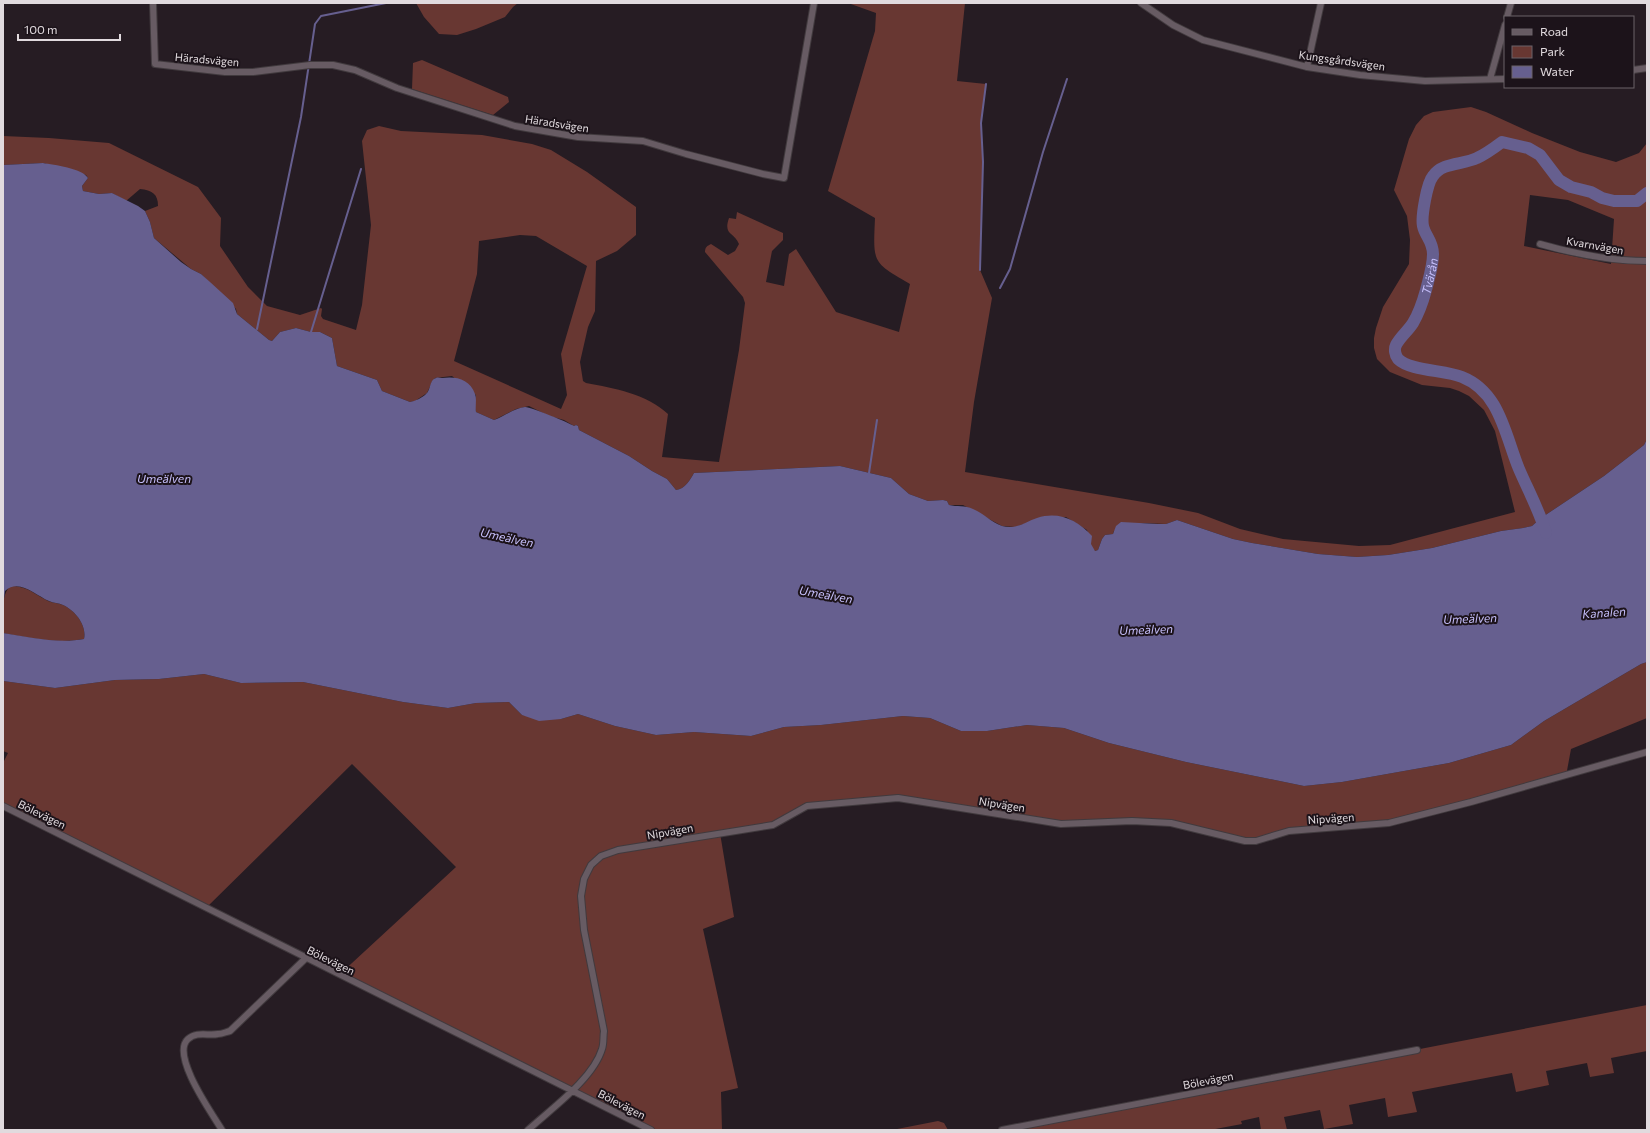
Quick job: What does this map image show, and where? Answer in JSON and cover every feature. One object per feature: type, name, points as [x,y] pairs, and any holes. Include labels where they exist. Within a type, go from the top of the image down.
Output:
[{"type":"street","name":"Häradsvägen","points":[[153,3],[155,64],[226,72],[252,72],[310,65],[333,65],[355,70],[397,88],[515,126],[578,137],[643,141],[693,156],[762,174],[784,178],[814,3]]},
{"type":"street","name":"Kungsgårdsvägen","points":[[1141,3],[1173,25],[1203,40],[1307,67],[1360,75],[1425,80],[1504,79]]},
{"type":"street","points":[[1307,67],[1321,3]]},
{"type":"street","points":[[1507,16],[1511,3]]},
{"type":"street","points":[[1490,79],[1504,30]]},
{"type":"street","points":[[1634,70],[1647,68]]},
{"type":"street","name":"Kvarnvägen","points":[[1540,244],[1572,253],[1626,261],[1647,261]]},
{"type":"street","name":"Nipvägen","points":[[528,1130],[572,1090],[591,1070],[602,1048],[604,1031],[584,930],[580,896],[584,878],[591,865],[602,856],[618,850],[773,825],[807,806],[898,798],[1061,824],[1132,821],[1171,823],[1245,841],[1256,841],[1289,831],[1389,823],[1471,802],[1647,752]]},
{"type":"street","name":"Bölevägen","points":[[3,806],[651,1130]]},
{"type":"street","points":[[222,1130],[191,1079],[184,1052],[184,1044],[188,1039],[195,1035],[218,1034],[230,1030],[306,958]]},
{"type":"street","name":"Bölevägen","points":[[1002,1130],[1417,1050]]},
{"type":"green space","points":[[416,3],[518,3],[505,17],[457,35],[439,34],[424,17]]},
{"type":"green space","points":[[848,3],[965,3],[957,81],[986,84],[981,123],[983,162],[980,270],[992,298],[974,402],[965,472],[1149,503],[1198,513],[1240,529],[1283,539],[1359,546],[1390,545],[1515,512],[1495,431],[1484,410],[1469,396],[1459,391],[1450,388],[1422,385],[1390,372],[1377,359],[1374,348],[1376,328],[1383,307],[1409,264],[1410,240],[1407,216],[1394,190],[1409,139],[1416,125],[1424,116],[1433,112],[1471,107],[1580,152],[1616,162],[1639,153],[1647,143],[1647,439],[1644,445],[1604,476],[1541,518],[1532,526],[1501,531],[1432,548],[1388,555],[1357,557],[1318,554],[1252,543],[1233,539],[1177,520],[1166,524],[1143,523],[1114,531],[1113,534],[1105,535],[1098,550],[1095,551],[1092,549],[1087,530],[1066,517],[1024,524],[1015,527],[1002,526],[963,505],[949,505],[947,501],[943,500],[928,501],[909,494],[891,478],[840,466],[694,473],[685,486],[676,490],[667,479],[629,456],[579,430],[578,426],[574,426],[564,420],[549,416],[529,406],[516,409],[494,420],[476,412],[474,405],[476,395],[452,376],[435,378],[427,393],[415,401],[410,402],[382,391],[377,380],[337,366],[332,338],[320,332],[311,332],[296,328],[280,332],[272,341],[269,340],[237,314],[236,309],[201,274],[191,269],[154,238],[150,222],[145,211],[158,206],[157,198],[154,193],[148,190],[140,189],[126,201],[112,193],[99,194],[83,191],[82,186],[88,178],[86,175],[43,163],[3,165],[3,136],[109,143],[198,187],[221,218],[220,246],[248,287],[267,306],[300,315],[321,308],[321,316],[323,319],[356,330],[362,305],[371,225],[362,141],[367,130],[379,126],[401,131],[482,135],[532,144],[551,150],[587,172],[636,207],[636,235],[617,251],[596,261],[595,311],[588,327],[580,362],[583,381],[630,393],[650,401],[668,414],[662,457],[719,462],[739,350],[745,303],[743,297],[705,252],[705,250],[706,247],[711,244],[728,255],[735,251],[739,244],[727,228],[729,218],[736,219],[737,212],[783,233],[783,240],[772,251],[766,282],[784,286],[789,254],[796,249],[836,312],[899,332],[910,284],[888,271],[878,260],[875,253],[874,244],[875,218],[828,191],[875,31],[876,13]],"holes":[[[1530,195],[1568,200],[1614,219],[1611,264],[1524,246]],[[520,235],[536,236],[587,266],[561,354],[567,395],[561,409],[454,361],[477,274],[479,241]]]},
{"type":"green space","points":[[422,60],[508,97],[509,102],[493,115],[412,89],[413,63]]},
{"type":"green space","points":[[10,586],[25,588],[48,601],[61,604],[68,608],[80,619],[84,629],[84,639],[54,641],[3,633],[3,602]]},
{"type":"green space","points":[[1647,662],[1647,718],[1571,749],[1566,776],[1389,823],[1289,831],[1256,841],[1171,823],[1061,824],[898,798],[807,806],[773,825],[720,833],[734,917],[703,929],[738,1088],[721,1092],[722,1130],[651,1130],[339,975],[456,867],[352,764],[206,908],[3,806],[3,763],[8,753],[3,751],[3,681],[55,688],[115,680],[159,679],[204,674],[241,683],[303,682],[403,702],[448,708],[476,703],[509,702],[522,715],[561,719],[578,714],[615,726],[656,735],[694,732],[751,736],[784,727],[821,725],[903,716],[930,718],[961,731],[987,731],[1027,725],[1064,728],[1109,743],[1186,762],[1304,786],[1342,782],[1449,763],[1511,745],[1544,721],[1641,664]]},
{"type":"green space","points":[[1647,1005],[1647,1051],[1611,1058],[1614,1073],[1590,1077],[1587,1063],[1546,1071],[1549,1085],[1516,1092],[1512,1073],[1412,1092],[1417,1112],[1388,1117],[1385,1098],[1349,1105],[1353,1124],[1324,1129],[1320,1110],[1284,1117],[1287,1130],[1261,1130],[1259,1117],[1241,1121],[1242,1124],[1210,1130],[1002,1130]]},
{"type":"green space","points":[[938,1121],[944,1123],[948,1130],[892,1130]]},
{"type":"water","name":"Umeälven","points":[[43,163],[74,169],[85,175],[88,178],[82,186],[83,191],[99,194],[112,193],[145,211],[150,222],[154,238],[181,262],[201,274],[233,303],[237,314],[269,340],[272,341],[280,332],[296,328],[311,332],[320,332],[332,338],[337,366],[377,380],[382,391],[410,402],[423,397],[428,392],[434,379],[457,378],[466,382],[473,389],[476,398],[476,412],[494,420],[513,410],[525,407],[549,415],[574,426],[576,425],[578,426],[579,430],[629,456],[667,479],[676,490],[685,486],[694,473],[840,466],[891,478],[909,494],[928,501],[943,500],[947,501],[949,505],[970,508],[1002,526],[1012,527],[1045,516],[1060,516],[1067,518],[1080,525],[1092,536],[1091,544],[1095,551],[1098,550],[1105,535],[1113,534],[1116,526],[1121,522],[1166,524],[1177,520],[1233,539],[1252,543],[1318,554],[1357,557],[1388,555],[1432,548],[1501,531],[1532,526],[1541,518],[1604,476],[1644,445],[1647,439],[1647,662],[1641,664],[1544,721],[1511,745],[1449,763],[1342,782],[1304,786],[1186,762],[1109,743],[1064,728],[1027,725],[987,731],[961,731],[930,718],[903,716],[821,725],[784,727],[751,736],[694,732],[656,735],[615,726],[578,714],[561,719],[539,721],[522,715],[509,702],[476,703],[448,708],[403,702],[303,682],[241,683],[204,674],[159,679],[115,680],[55,688],[3,681],[3,633],[64,641],[84,639],[84,629],[80,619],[72,611],[61,604],[49,601],[27,589],[16,586],[10,587],[5,591],[3,607],[3,165]]},
{"type":"waterway","points":[[257,329],[301,117],[315,24],[321,16],[386,3]]},
{"type":"waterway","points":[[1000,288],[1010,269],[1043,152],[1067,79]]},
{"type":"waterway","points":[[980,270],[983,162],[981,123],[986,84]]},
{"type":"waterway","name":"Tvärån","points":[[1546,533],[1537,508],[1519,469],[1500,416],[1485,393],[1475,384],[1462,377],[1403,363],[1398,359],[1396,354],[1396,345],[1409,329],[1419,311],[1432,268],[1433,249],[1423,226],[1425,200],[1429,186],[1437,171],[1447,166],[1477,158],[1502,142],[1528,148],[1540,155],[1559,180],[1571,187],[1591,192],[1602,198],[1614,201],[1637,201],[1647,193]]},
{"type":"waterway","points":[[311,332],[361,169]]},
{"type":"waterway","points":[[869,473],[877,420]]},
{"type":"water label","name":"Kanalen","points":[[1604,612]]}]
